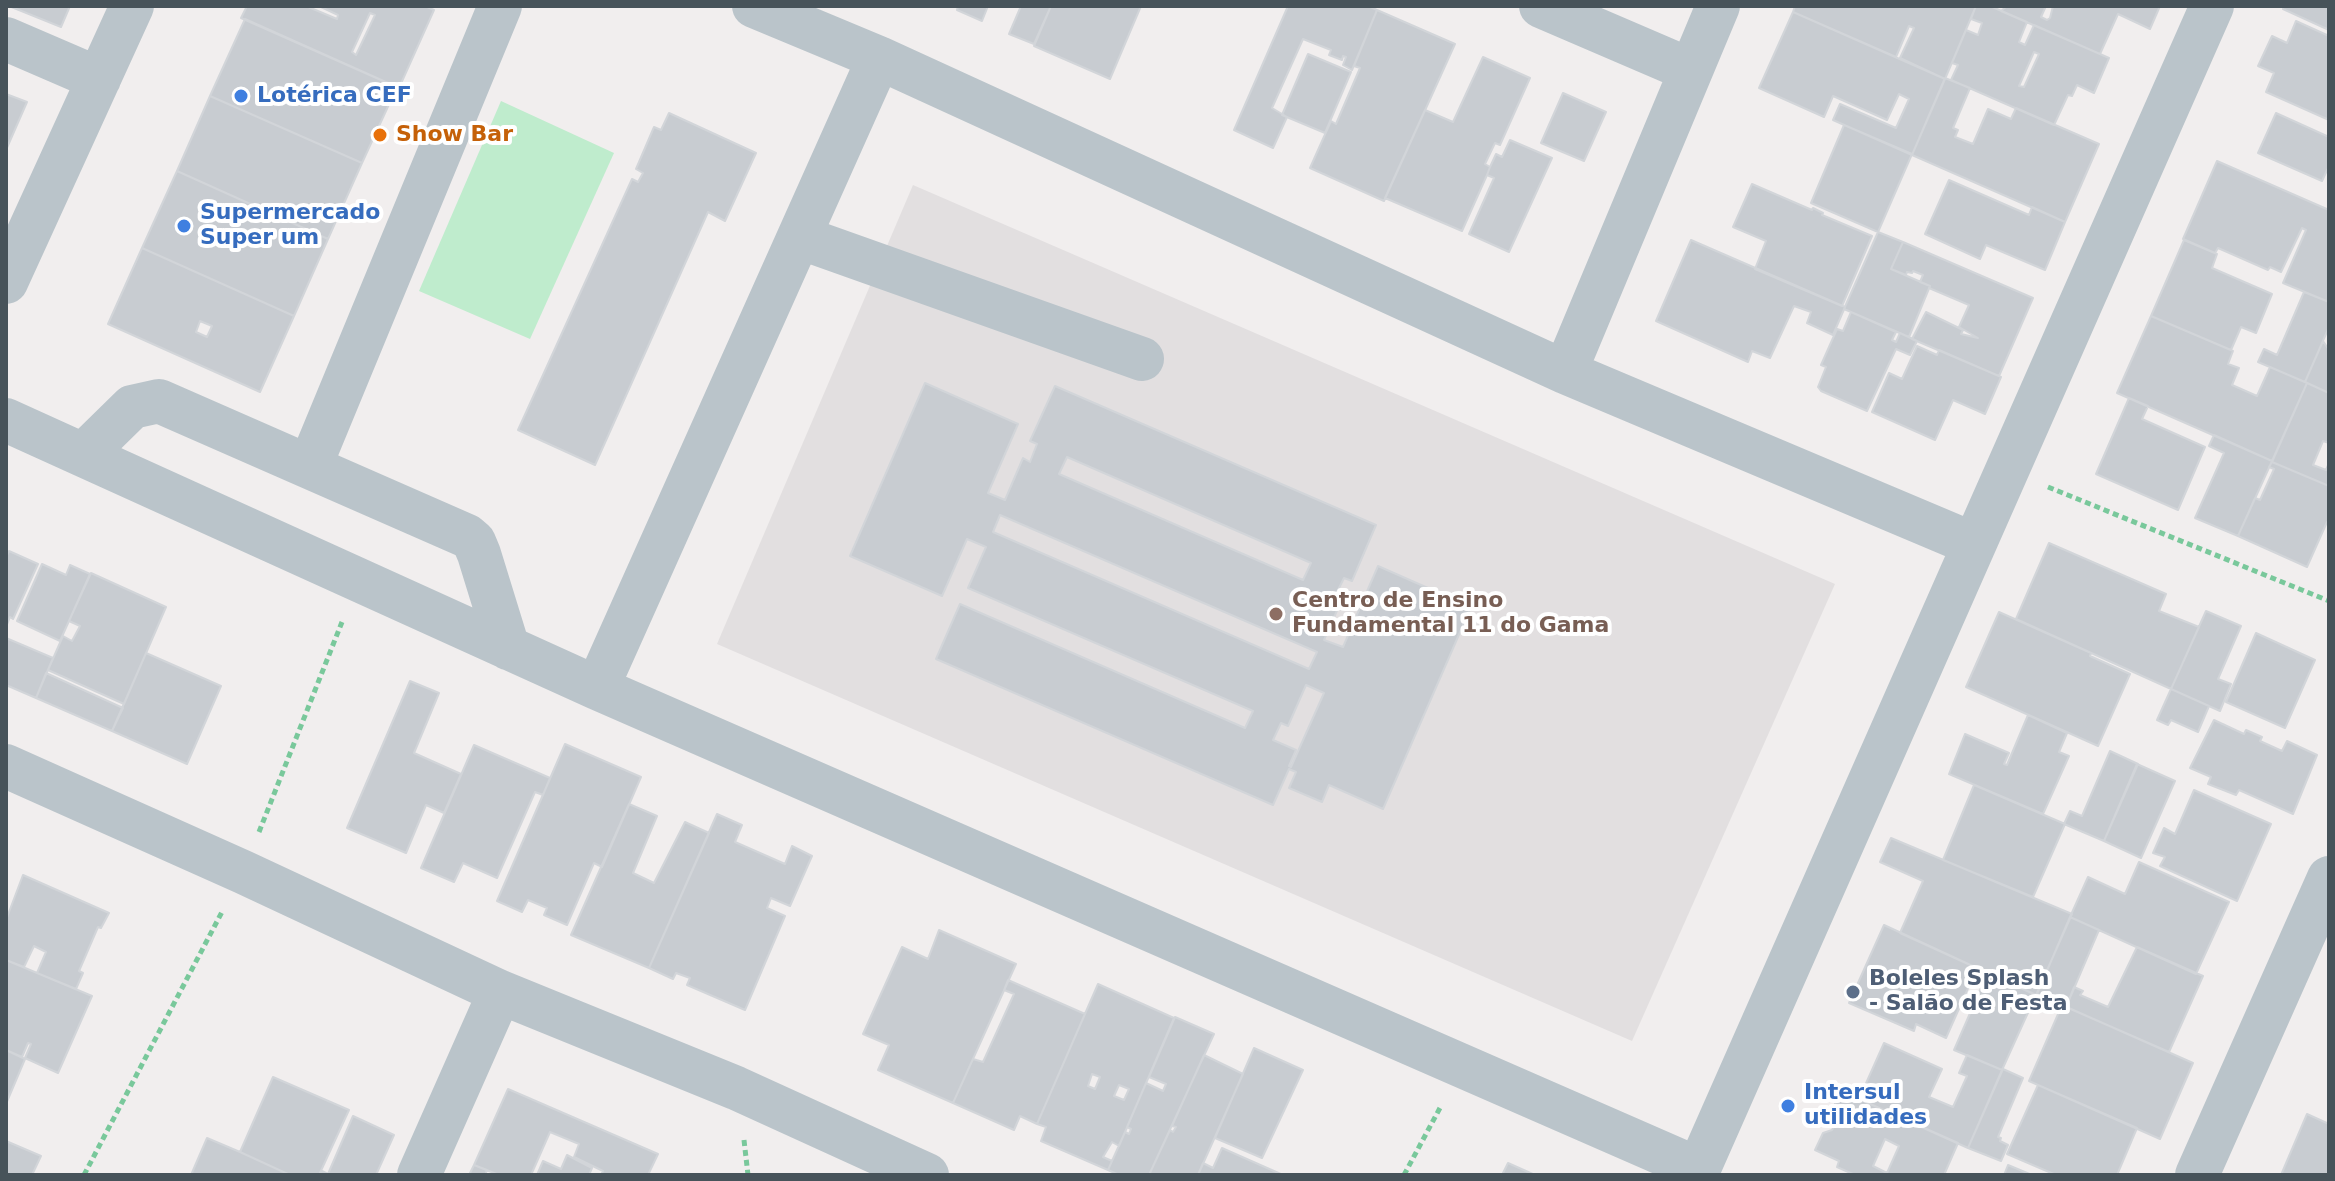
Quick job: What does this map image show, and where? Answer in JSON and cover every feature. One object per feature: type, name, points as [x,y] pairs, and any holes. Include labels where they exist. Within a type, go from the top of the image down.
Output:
[{"type":"street","points":[[6,282],[132,6]]},
{"type":"street","points":[[310,466],[500,6]]},
{"type":"street","points":[[754,6],[879,58],[1565,372],[1973,544]]},
{"type":"street","points":[[1541,6],[1690,70]]},
{"type":"street","points":[[1565,372],[1718,6]]},
{"type":"street","points":[[6,420],[597,688],[1697,1172],[2212,6]]},
{"type":"street","points":[[6,39],[99,79]]},
{"type":"street","points":[[597,688],[879,58]]},
{"type":"street","points":[[799,237],[1142,359]]},
{"type":"street","points":[[83,455],[132,407],[159,401],[467,536],[474,542],[508,648]]},
{"type":"street","points":[[6,766],[500,992],[736,1088],[927,1175]]},
{"type":"street","points":[[2197,1175],[2329,878]]},
{"type":"street","points":[[419,1175],[500,992]]},
{"type":"path","points":[[2007,470],[2329,601]]},
{"type":"path","points":[[84,1175],[243,872],[359,580]]},
{"type":"path","points":[[1404,1175],[1462,1066]]},
{"type":"shaded area","name":"Centro de Ensino Fundamental 11 do Gama","points":[[913,185],[1835,584],[1632,1041],[717,644]]},
{"type":"green space","points":[[501,101],[614,153],[530,339],[419,291]]},
{"type":"building","points":[[9,6],[70,6],[61,27]]},
{"type":"building","points":[[247,6],[306,6],[337,19],[338,15],[319,6],[425,6],[434,10],[399,88],[241,18]],"holes":[[[370,13],[375,15],[356,55],[352,52]]]},
{"type":"building","points":[[958,6],[988,6],[982,21],[957,10]]},
{"type":"building","points":[[1021,6],[1051,6],[1034,44],[1009,34]]},
{"type":"building","points":[[1051,6],[1141,6],[1110,79],[1034,46]]},
{"type":"building","points":[[1288,6],[1368,6],[1377,10],[1352,70],[1343,65],[1346,57],[1343,56],[1342,60],[1329,55],[1331,50],[1303,39],[1272,108],[1287,117],[1273,148],[1234,130]]},
{"type":"building","points":[[1795,6],[1976,6],[1945,79],[1900,58],[1914,28],[1909,26],[1896,57],[1793,12]]},
{"type":"building","points":[[1976,6],[1990,6],[2027,22],[2019,42],[2025,45],[2034,25],[2109,58],[2094,93],[2077,85],[2072,96],[2068,95],[2054,125],[1951,80],[1958,65],[1952,63],[1966,30],[1978,35],[1982,23],[1971,19]],"holes":[[[2034,52],[2039,54],[2024,87],[2019,86]]]},
{"type":"building","points":[[2007,6],[2046,6],[2041,17],[2047,20],[2053,6],[2160,6],[2150,29],[2118,14],[2100,54],[2001,11]]},
{"type":"building","points":[[2284,6],[2329,6],[2329,30],[2283,9]]},
{"type":"building","points":[[1377,10],[1455,44],[1384,201],[1310,168],[1331,121],[1336,124],[1360,68],[1354,66]]},
{"type":"building","points":[[1793,12],[1945,79],[1912,155],[1833,120],[1840,104],[1896,128],[1909,99],[1899,94],[1887,120],[1833,96],[1824,117],[1759,88]]},
{"type":"building","points":[[245,19],[397,87],[362,163],[210,96]]},
{"type":"building","points":[[2296,21],[2329,36],[2329,120],[2266,92],[2274,73],[2258,66],[2272,36],[2287,43]]},
{"type":"building","points":[[1308,54],[1351,72],[1325,133],[1282,115]]},
{"type":"building","points":[[1483,57],[1530,78],[1500,145],[1495,143],[1485,164],[1490,167],[1462,231],[1385,198],[1425,110],[1453,122]]},
{"type":"building","points":[[1945,78],[1970,88],[1953,128],[1958,130],[1955,137],[1973,144],[1988,109],[2011,119],[2016,108],[2099,144],[2065,222],[1912,155]]},
{"type":"building","points":[[1563,93],[1606,112],[1584,161],[1541,143]]},
{"type":"building","points":[[6,94],[27,102],[6,150]]},
{"type":"building","points":[[210,96],[362,163],[328,239],[177,171]]},
{"type":"building","points":[[669,113],[756,153],[725,221],[708,212],[595,465],[518,430],[632,179],[638,182],[643,173],[636,169],[654,127],[661,130]]},
{"type":"building","points":[[2276,113],[2329,137],[2329,166],[2322,181],[2258,153]]},
{"type":"building","points":[[1844,125],[1912,154],[1878,232],[1811,203]]},
{"type":"building","points":[[1510,140],[1552,158],[1509,252],[1469,234],[1494,178],[1487,175],[1490,167],[1496,154],[1502,157]]},
{"type":"building","points":[[2217,161],[2329,210],[2329,302],[2283,283],[2306,230],[2302,228],[2281,272],[2270,267],[2268,270],[2218,248],[2215,253],[2183,239]]},
{"type":"building","points":[[177,171],[328,239],[294,316],[142,248]]},
{"type":"building","points":[[1949,180],[2029,215],[2032,207],[2065,222],[2045,270],[1986,245],[1980,259],[1925,234]]},
{"type":"building","points":[[1752,184],[1872,236],[1842,306],[1755,269],[1766,241],[1733,227]]},
{"type":"building","points":[[1878,232],[1903,242],[1891,269],[1930,286],[1909,337],[1844,309]]},
{"type":"building","points":[[1691,240],[1845,307],[1833,335],[1807,323],[1811,312],[1794,306],[1770,358],[1752,351],[1748,362],[1656,321]]},
{"type":"building","points":[[2184,240],[2217,254],[2212,268],[2272,294],[2256,333],[2241,327],[2231,350],[2151,316]]},
{"type":"building","points":[[1903,242],[2033,298],[1999,376],[1912,339],[1926,312],[1963,330],[1961,334],[1978,338],[1959,327],[1969,305],[1929,288],[1920,282],[1923,275],[1913,271],[1906,275],[1891,269]]},
{"type":"building","points":[[142,248],[294,316],[260,392],[108,324]],"holes":[[[200,321],[212,326],[207,337],[196,332]]]},
{"type":"building","points":[[2304,292],[2329,302],[2329,327],[2305,382],[2258,362],[2264,349],[2277,355]]},
{"type":"building","points":[[1851,312],[1896,332],[1892,340],[1896,342],[1900,333],[1917,341],[1910,355],[1896,349],[1867,411],[1818,387],[1826,367],[1821,365],[1837,329],[1843,331]]},
{"type":"building","points":[[2151,316],[2233,351],[2228,364],[2239,368],[2232,385],[2257,396],[2270,367],[2307,383],[2272,461],[2117,393]]},
{"type":"building","points":[[2323,341],[2329,350],[2329,393],[2305,382]]},
{"type":"building","points":[[1917,346],[1937,355],[1939,350],[2001,377],[1985,414],[1953,400],[1935,440],[1872,412],[1889,373],[1902,379]]},
{"type":"building","points":[[925,383],[1018,424],[988,493],[1005,500],[1023,458],[1030,462],[1037,444],[1030,441],[1055,386],[1376,525],[1352,581],[1344,578],[1336,594],[1343,597],[1324,640],[1343,647],[1378,566],[1471,607],[1383,809],[1329,785],[1322,802],[1289,788],[1296,772],[1289,769],[1273,805],[936,659],[960,604],[1245,728],[1253,711],[968,588],[986,547],[967,539],[942,596],[850,556]],"holes":[[[1067,457],[1311,563],[1303,580],[1059,474]],[[1000,515],[1317,652],[1309,669],[993,532]],[[1306,685],[1324,693],[1291,767],[1296,750],[1273,740],[1281,723],[1288,726]]]},
{"type":"building","points":[[2307,383],[2329,393],[2329,443],[2323,441],[2313,465],[2326,470],[2329,463],[2329,486],[2272,462]]},
{"type":"building","points":[[2129,398],[2148,406],[2142,419],[2205,447],[2178,510],[2096,474]]},
{"type":"building","points":[[2214,435],[2272,461],[2238,536],[2195,518],[2224,453],[2209,446]]},
{"type":"building","points":[[2272,462],[2329,486],[2329,523],[2307,567],[2238,536],[2255,498],[2260,500],[2274,469],[2269,467]]},
{"type":"building","points":[[2049,543],[2166,594],[2159,611],[2199,627],[2171,689],[2016,619]]},
{"type":"building","points":[[9,551],[38,564],[13,619],[10,617],[6,627],[6,557]]},
{"type":"building","points":[[42,564],[66,575],[70,565],[90,574],[60,641],[17,621]]},
{"type":"building","points":[[91,573],[166,607],[124,704],[48,670],[63,636],[72,641],[80,626],[69,621]]},
{"type":"building","points":[[2206,611],[2241,626],[2218,679],[2231,684],[2220,711],[2171,689]]},
{"type":"building","points":[[1999,612],[2130,674],[2098,746],[1966,687]]},
{"type":"building","points":[[2256,633],[2315,660],[2285,728],[2226,702]]},
{"type":"building","points":[[6,638],[53,658],[36,698],[6,685]]},
{"type":"building","points":[[146,653],[221,686],[187,764],[112,731]]},
{"type":"building","points":[[46,673],[123,708],[112,731],[36,698]]},
{"type":"building","points":[[410,681],[439,693],[414,753],[461,774],[444,813],[426,805],[406,853],[347,828]]},
{"type":"building","points":[[2171,689],[2209,706],[2198,732],[2171,720],[2168,725],[2157,720]]},
{"type":"building","points":[[2028,715],[2067,733],[2059,752],[2069,756],[2043,814],[1949,774],[1965,734],[2009,753],[2004,764],[2007,765]]},
{"type":"building","points":[[2214,720],[2244,734],[2246,730],[2262,737],[2260,741],[2282,751],[2287,741],[2317,755],[2293,814],[2239,790],[2236,795],[2208,784],[2211,777],[2190,768]]},
{"type":"building","points":[[565,744],[641,777],[602,867],[594,863],[567,925],[544,915],[547,908],[528,900],[522,912],[497,901]]},
{"type":"building","points":[[474,745],[550,778],[543,795],[535,792],[497,878],[463,863],[454,882],[421,868]]},
{"type":"building","points":[[2110,751],[2138,764],[2104,841],[2064,824],[2070,811],[2082,816]]},
{"type":"building","points":[[2137,764],[2175,781],[2141,858],[2104,841]]},
{"type":"building","points":[[1974,785],[2065,824],[2033,897],[1943,860]]},
{"type":"building","points":[[2194,790],[2271,824],[2237,901],[2160,866],[2165,857],[2153,853],[2164,828],[2175,834]]},
{"type":"building","points":[[629,804],[657,816],[633,873],[654,883],[685,822],[709,833],[649,968],[571,935]]},
{"type":"building","points":[[717,814],[742,825],[735,842],[785,864],[792,846],[812,856],[790,906],[771,898],[767,908],[785,916],[745,1010],[687,985],[690,978],[676,973],[673,979],[649,968]]},
{"type":"building","points":[[1891,838],[2072,914],[2036,995],[1900,933],[1923,881],[1880,862]]},
{"type":"building","points":[[2139,862],[2229,902],[2196,974],[2070,917],[2088,877],[2125,894]]},
{"type":"building","points":[[23,875],[109,913],[101,928],[98,927],[79,971],[83,973],[76,989],[37,973],[46,952],[34,946],[24,967],[6,960],[6,920]]},
{"type":"building","points":[[2070,917],[2099,930],[2066,1007],[2037,994]]},
{"type":"building","points":[[1884,925],[1977,968],[1946,1038],[1916,1024],[1914,1031],[1849,1003]]},
{"type":"building","points":[[939,930],[1016,964],[953,1103],[878,1070],[889,1045],[863,1034],[902,947],[928,959]]},
{"type":"building","points":[[2137,947],[2203,976],[2169,1052],[2066,1007],[2074,987],[2083,991],[2080,995],[2108,1007]]},
{"type":"building","points":[[6,960],[92,996],[58,1073],[25,1058],[31,1044],[28,1043],[22,1057],[6,1050]]},
{"type":"building","points":[[1988,972],[2036,995],[2002,1070],[1954,1050]]},
{"type":"building","points":[[1008,980],[1085,1014],[1037,1124],[1020,1116],[1014,1130],[953,1103],[973,1059],[983,1062],[1014,994],[1004,990]]},
{"type":"building","points":[[1098,984],[1174,1018],[1119,1146],[1112,1142],[1103,1157],[1112,1161],[1108,1170],[1041,1141],[1046,1127],[1037,1124]],"holes":[[[1092,1074],[1100,1077],[1095,1089],[1088,1086]],[[1119,1085],[1129,1089],[1124,1100],[1114,1096]]]},
{"type":"building","points":[[2062,1005],[2193,1063],[2160,1139],[2029,1081]]},
{"type":"building","points":[[1175,1017],[1214,1034],[1149,1175],[1119,1175],[1108,1170],[1125,1132],[1129,1134],[1131,1129],[1127,1127],[1146,1083],[1163,1091],[1166,1084],[1149,1077]]},
{"type":"building","points":[[1884,1043],[1942,1069],[1929,1097],[1953,1107],[1967,1076],[1959,1073],[1967,1055],[2002,1070],[1968,1148],[1859,1099]]},
{"type":"building","points":[[1254,1048],[1303,1070],[1262,1158],[1215,1138]]},
{"type":"building","points":[[6,1050],[25,1059],[6,1104]]},
{"type":"building","points":[[1204,1055],[1243,1074],[1198,1175],[1149,1175],[1170,1130],[1173,1132],[1176,1127],[1172,1126]]},
{"type":"building","points":[[2003,1069],[2023,1078],[1998,1137],[2008,1145],[2001,1161],[1968,1148]]},
{"type":"building","points":[[273,1077],[349,1110],[319,1175],[290,1175],[240,1152]]},
{"type":"building","points":[[2038,1085],[2137,1128],[2117,1175],[2056,1175],[2007,1154]]},
{"type":"building","points":[[508,1089],[658,1154],[648,1175],[601,1175],[603,1171],[574,1157],[579,1144],[550,1132],[531,1175],[499,1175],[474,1165]]},
{"type":"building","points":[[1841,1091],[1958,1143],[1944,1175],[1855,1175],[1837,1167],[1839,1161],[1815,1150],[1823,1133],[1832,1130],[1838,1118],[1833,1108]],"holes":[[[1885,1139],[1899,1146],[1887,1173],[1873,1166]]]},
{"type":"building","points":[[2307,1114],[2329,1124],[2329,1175],[2281,1175]]},
{"type":"building","points":[[353,1116],[394,1135],[376,1175],[321,1175],[322,1171],[328,1174]]},
{"type":"building","points":[[207,1138],[240,1152],[290,1175],[191,1175]]},
{"type":"building","points":[[6,1141],[41,1156],[32,1175],[6,1175]]},
{"type":"building","points":[[1222,1148],[1283,1175],[1198,1175],[1203,1163],[1213,1168]]},
{"type":"building","points":[[567,1155],[592,1168],[589,1175],[537,1175],[543,1161],[561,1169]]},
{"type":"building","points":[[1508,1163],[1535,1175],[1502,1175]]},
{"type":"building","points":[[474,1165],[487,1170],[485,1175],[469,1175]]},
{"type":"building","points":[[2008,1165],[2032,1175],[2004,1175]]},
{"type":"place","name":"Lotérica CEF","points":[[241,96]]},
{"type":"place","name":"Show Bar","points":[[380,135]]},
{"type":"place","name":"Supermercado Super um","points":[[184,226]]},
{"type":"place","name":"Centro de Ensino Fundamental 11 do Gama","points":[[1276,614]]},
{"type":"place","name":"Boleles Splash - Salão de Festa","points":[[1853,992]]},
{"type":"place","name":"Intersul utilidades","points":[[1788,1106]]}]
